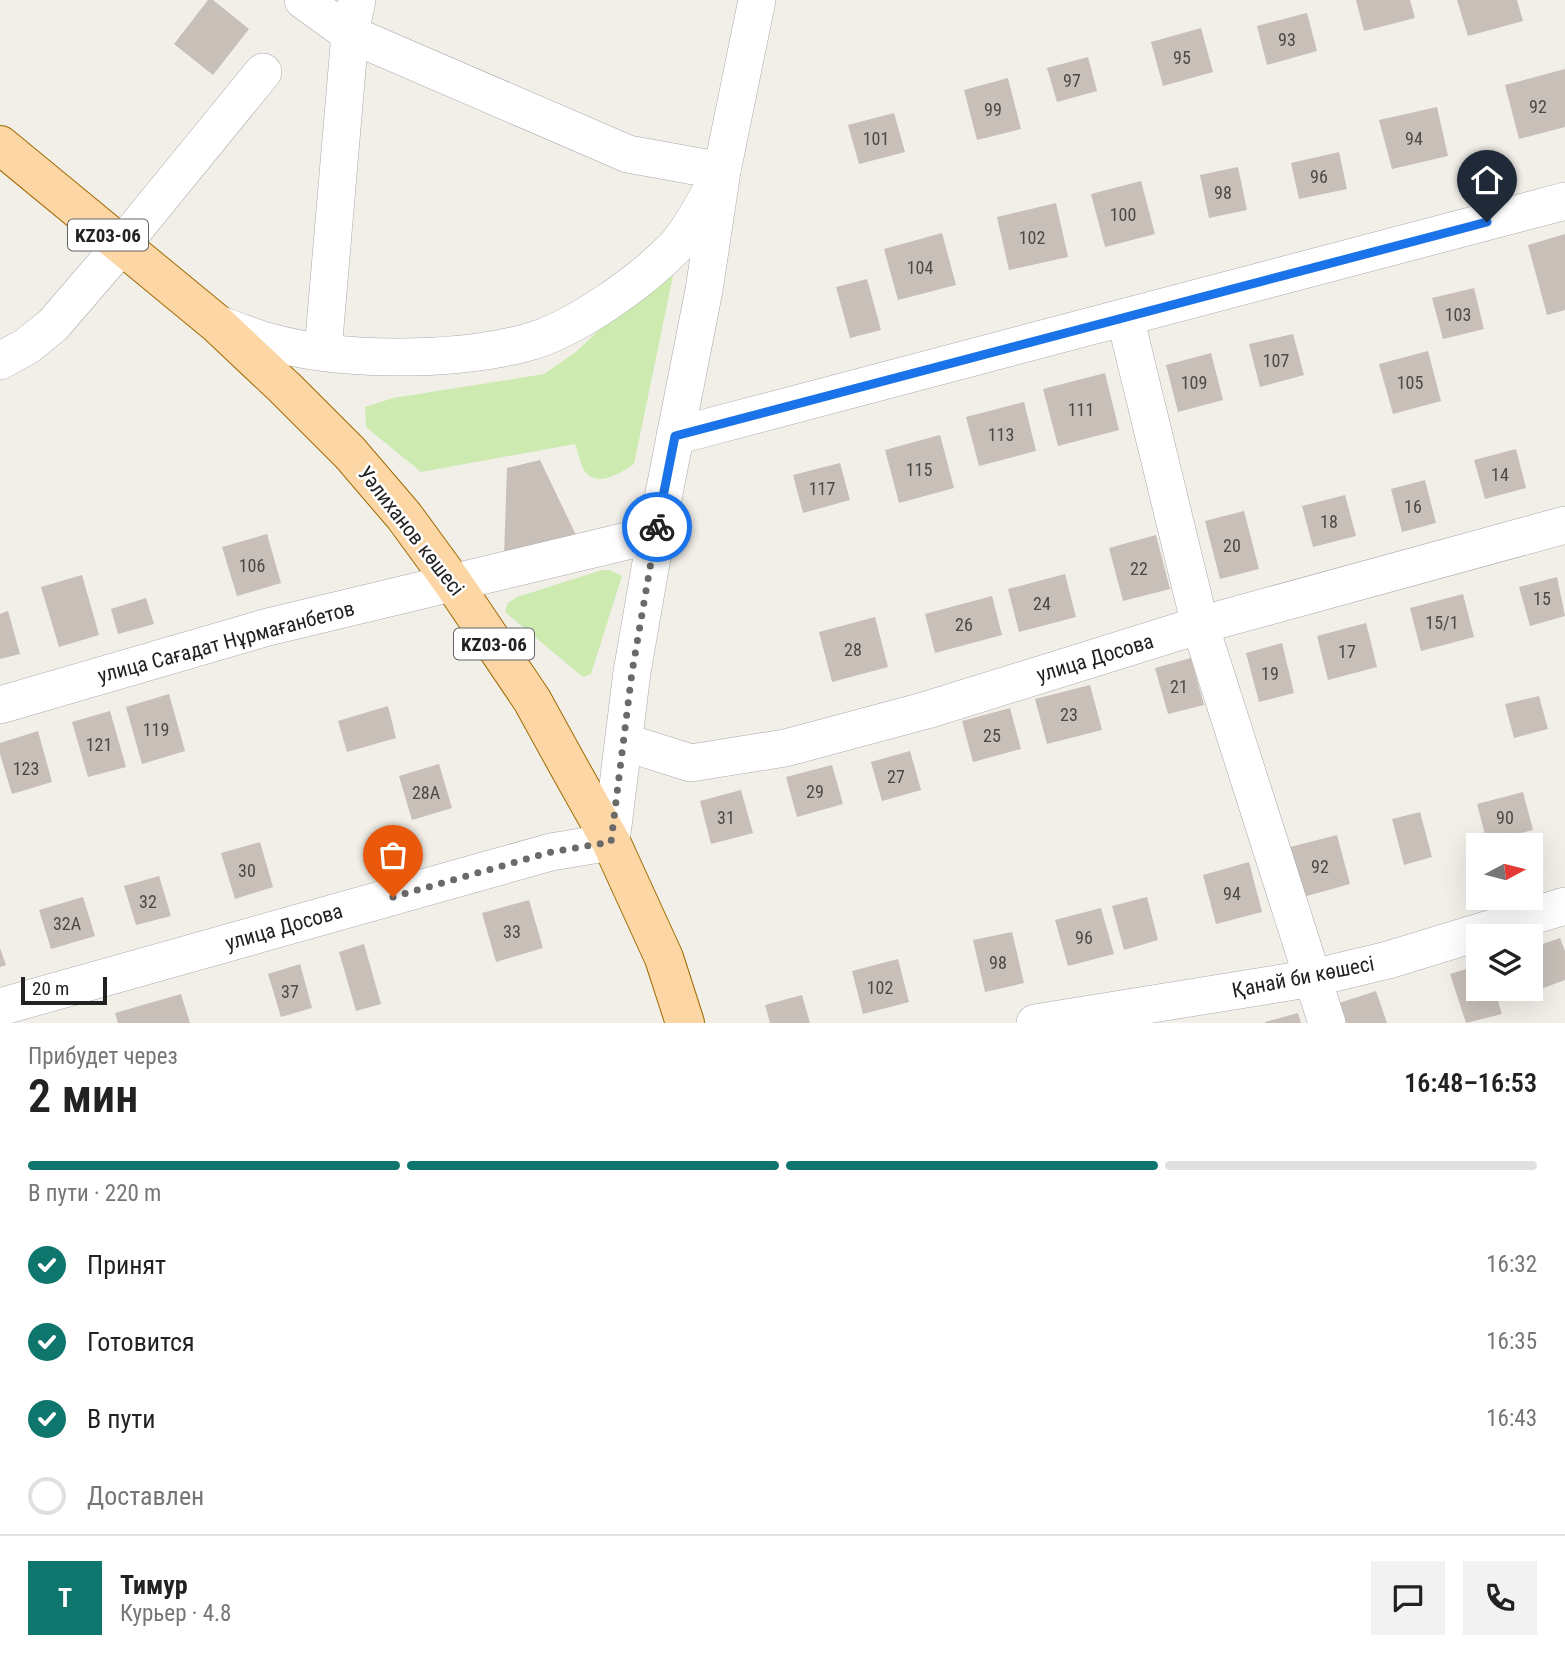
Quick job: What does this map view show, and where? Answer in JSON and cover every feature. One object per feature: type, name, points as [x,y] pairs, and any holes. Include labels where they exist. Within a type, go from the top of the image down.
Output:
[{"type":"main road","name":"Уәлиханов көшесі","points":[[0,145],[216,323],[350,453],[404,516],[532,700],[611,842],[664,958],[685,1023]]},
{"type":"street","points":[[303,0],[353,17],[628,154],[722,171]]},
{"type":"street","points":[[611,842],[632,672],[755,0]]},
{"type":"street","points":[[323,351],[353,17]]},
{"type":"street","points":[[0,361],[27,346],[53,325],[263,72]]},
{"type":"street","points":[[216,323],[268,341],[323,351],[402,358],[475,353],[527,343],[572,325],[614,297],[676,245],[699,213],[722,171]]},
{"type":"street","points":[[675,436],[1565,201]]},
{"type":"street","points":[[1125,317],[1200,625],[1327,1023]]},
{"type":"street","name":"улица Досова","points":[[624,741],[691,763],[785,748],[926,710],[1200,625],[1565,525]]},
{"type":"street","name":"улица Сағадат Нұрмағанбетов","points":[[0,705],[268,627],[656,534]]},
{"type":"street","name":"улица Досова","points":[[0,1007],[551,852],[611,842]]},
{"type":"street","name":"Қанай би көшесі","points":[[1035,1023],[1313,978],[1388,960],[1565,906]]},
{"type":"green space","points":[[674,271],[634,464],[616,475],[602,479],[589,476],[584,470],[575,444],[421,472],[366,427],[365,407],[393,398],[544,374],[576,352],[603,326]]},
{"type":"green space","points":[[602,570],[610,570],[622,576],[591,674],[583,677],[505,612],[508,603],[517,597]]},
{"type":"building","points":[[208,0],[213,0],[249,29],[213,75],[174,44]]},
{"type":"building","points":[[1356,0],[1410,0],[1415,18],[1364,31]]},
{"type":"building","points":[[1457,0],[1517,0],[1523,21],[1468,36]]},
{"type":"building","points":[[1307,13],[1317,51],[1267,65],[1257,26]]},
{"type":"building","points":[[1201,28],[1213,72],[1163,86],[1151,42]]},
{"type":"building","points":[[1088,57],[1097,91],[1057,102],[1047,68]]},
{"type":"building","points":[[1565,69],[1565,127],[1519,139],[1505,85]]},
{"type":"building","points":[[1008,78],[1021,129],[977,140],[964,90]]},
{"type":"building","points":[[1437,107],[1448,156],[1392,169],[1379,120]]},
{"type":"building","points":[[894,113],[905,152],[859,164],[848,125]]},
{"type":"building","points":[[1339,152],[1347,189],[1299,199],[1291,163]]},
{"type":"building","points":[[1238,167],[1247,210],[1209,218],[1200,175]]},
{"type":"building","points":[[1141,181],[1155,234],[1105,247],[1091,194]]},
{"type":"building","points":[[1056,203],[1068,257],[1009,270],[997,217]]},
{"type":"building","points":[[942,233],[956,285],[898,300],[884,249]]},
{"type":"building","points":[[1565,234],[1565,310],[1547,315],[1528,245]]},
{"type":"building","points":[[867,279],[881,330],[850,338],[836,287]]},
{"type":"building","points":[[1474,288],[1484,329],[1443,339],[1432,298]]},
{"type":"building","points":[[1293,334],[1304,375],[1260,387],[1249,344]]},
{"type":"building","points":[[1428,351],[1441,401],[1393,414],[1379,364]]},
{"type":"building","points":[[1211,353],[1223,400],[1178,412],[1166,365]]},
{"type":"building","points":[[1105,373],[1119,430],[1058,446],[1043,389]]},
{"type":"building","points":[[1024,402],[1036,451],[979,466],[966,417]]},
{"type":"building","points":[[940,435],[954,488],[899,503],[885,450]]},
{"type":"building","points":[[1516,449],[1526,488],[1485,499],[1474,460]]},
{"type":"building","points":[[540,460],[577,537],[504,556],[507,468]]},
{"type":"building","points":[[840,463],[850,500],[803,513],[793,475]]},
{"type":"building","points":[[1425,480],[1436,523],[1402,532],[1391,489]]},
{"type":"building","points":[[1345,495],[1356,536],[1313,547],[1302,506]]},
{"type":"building","points":[[1244,511],[1259,569],[1220,579],[1205,521]]},
{"type":"building","points":[[267,534],[281,583],[237,596],[222,547]]},
{"type":"building","points":[[1156,535],[1170,589],[1123,601],[1109,548]]},
{"type":"building","points":[[1065,574],[1076,617],[1019,632],[1008,589]]},
{"type":"building","points":[[82,575],[99,635],[59,647],[41,587]]},
{"type":"building","points":[[1557,577],[1565,616],[1530,626],[1519,587]]},
{"type":"building","points":[[1463,594],[1474,637],[1421,651],[1410,608]]},
{"type":"building","points":[[992,596],[1002,635],[935,653],[925,614]]},
{"type":"building","points":[[146,598],[154,624],[118,634],[111,609]]},
{"type":"building","points":[[8,611],[20,654],[0,659],[0,614]]},
{"type":"building","points":[[875,617],[888,667],[832,682],[819,632]]},
{"type":"building","points":[[1366,623],[1377,667],[1328,680],[1317,636]]},
{"type":"building","points":[[1282,643],[1294,693],[1259,702],[1246,653]]},
{"type":"building","points":[[1191,658],[1204,705],[1168,714],[1155,668]]},
{"type":"building","points":[[1090,685],[1102,730],[1047,744],[1035,699]]},
{"type":"building","points":[[169,694],[185,751],[142,764],[126,707]]},
{"type":"building","points":[[1539,696],[1548,729],[1514,738],[1505,704]]},
{"type":"building","points":[[388,706],[396,738],[347,752],[338,721]]},
{"type":"building","points":[[1010,708],[1021,749],[973,762],[962,721]]},
{"type":"building","points":[[110,711],[126,767],[88,777],[72,722]]},
{"type":"building","points":[[38,731],[52,782],[12,794],[0,754],[0,743]]},
{"type":"building","points":[[910,751],[921,790],[882,801],[871,762]]},
{"type":"building","points":[[439,764],[452,808],[412,820],[399,776]]},
{"type":"building","points":[[832,765],[843,804],[797,817],[786,777]]},
{"type":"building","points":[[741,790],[753,833],[711,844],[700,801]]},
{"type":"building","points":[[1523,792],[1533,830],[1522,833],[1485,833],[1477,804]]},
{"type":"building","points":[[1420,812],[1432,857],[1404,865],[1392,819]]},
{"type":"building","points":[[1337,835],[1350,884],[1303,897],[1290,847]]},
{"type":"building","points":[[260,842],[273,887],[235,899],[221,853]]},
{"type":"building","points":[[1249,862],[1262,912],[1216,924],[1203,875]]},
{"type":"building","points":[[159,876],[171,916],[136,925],[124,886]]},
{"type":"building","points":[[83,897],[95,936],[51,949],[39,910]]},
{"type":"building","points":[[1147,897],[1158,940],[1124,950],[1112,906]]},
{"type":"building","points":[[529,900],[543,948],[496,962],[482,913]]},
{"type":"building","points":[[1101,908],[1114,954],[1068,966],[1055,920]]},
{"type":"building","points":[[1012,932],[1024,983],[985,992],[973,940]]},
{"type":"building","points":[[1560,938],[1565,951],[1565,980],[1543,988],[1543,944]]},
{"type":"building","points":[[364,944],[381,1004],[356,1011],[339,952]]},
{"type":"building","points":[[0,948],[6,965],[0,967]]},
{"type":"building","points":[[898,959],[909,1002],[863,1014],[852,971]]},
{"type":"building","points":[[300,964],[312,1008],[281,1017],[268,974]]},
{"type":"building","points":[[1466,969],[1466,1001],[1498,1001],[1502,1014],[1466,1023],[1450,974]]},
{"type":"building","points":[[1376,991],[1387,1023],[1342,1023],[1336,1004]]},
{"type":"building","points":[[181,994],[190,1023],[118,1023],[115,1013]]},
{"type":"building","points":[[802,995],[810,1023],[770,1023],[765,1005]]},
{"type":"building","points":[[1298,1013],[1301,1023],[1265,1023],[1265,1022]]},
{"type":"way so far","points":[[393,897],[551,852],[611,842],[632,672],[657,527]]},
{"type":"route","points":[[657,527],[675,436],[1487,222]]}]
